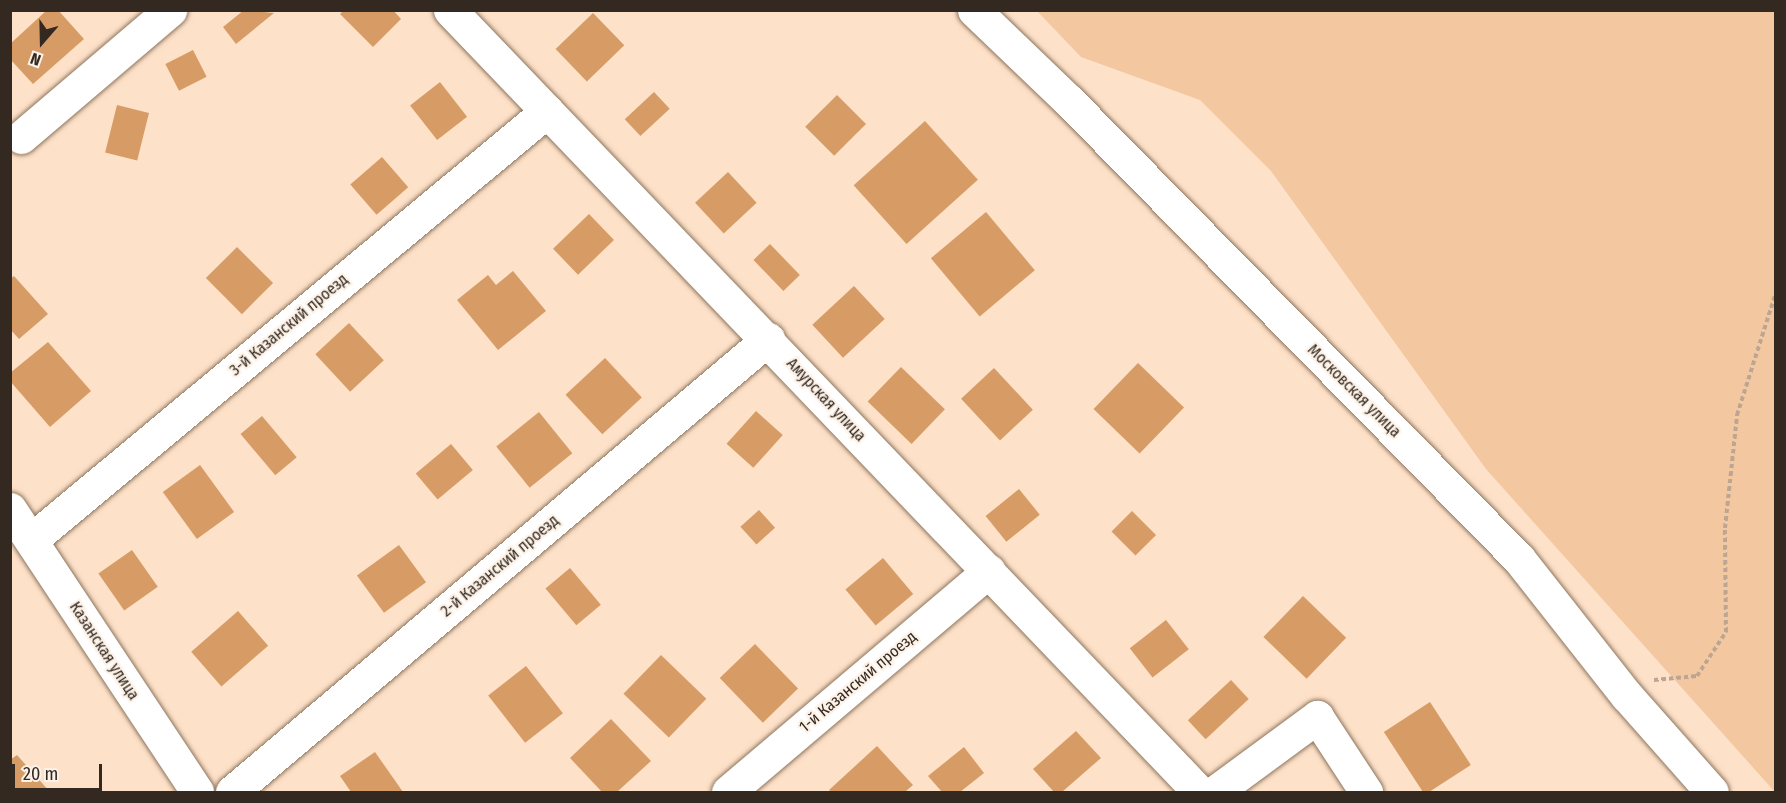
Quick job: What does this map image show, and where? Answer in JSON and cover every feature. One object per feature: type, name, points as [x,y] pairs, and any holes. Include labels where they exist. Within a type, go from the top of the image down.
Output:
[{"type":"street","points":[[21,137],[170,10]]},
{"type":"street","name":"Амурская улица","points":[[450,10],[768,339],[1199,792]]},
{"type":"street","name":"Московская улица","points":[[974,10],[1069,101],[1520,559],[1627,696],[1712,792]]},
{"type":"street","name":"3-й Казанский проезд","points":[[31,540],[547,111]]},
{"type":"street","name":"2-й Казанский проезд","points":[[232,792],[768,339]]},
{"type":"street","name":"Казанская улица","points":[[10,510],[197,792]]},
{"type":"street","name":"1-й Казанский проезд","points":[[728,792],[989,571]]},
{"type":"street","points":[[1215,792],[1317,717],[1366,792]]},
{"type":"path","points":[[1627,696],[1642,681],[1697,676],[1726,633],[1725,528],[1737,415],[1776,292]]},
{"type":"shaded area","points":[[1037,11],[1775,11],[1775,792],[1486,469],[1271,171],[1200,100],[1081,57]]},
{"type":"building","points":[[47,10],[58,10],[84,39],[33,84],[10,59],[10,44]]},
{"type":"building","points":[[244,10],[274,13],[236,44],[223,27]]},
{"type":"building","points":[[344,10],[393,10],[401,19],[373,47],[340,14]]},
{"type":"building","points":[[593,13],[624,45],[587,81],[556,49]]},
{"type":"building","points":[[193,50],[207,77],[179,91],[165,64]]},
{"type":"building","points":[[440,82],[467,117],[437,140],[410,105]]},
{"type":"building","points":[[654,92],[670,109],[640,136],[625,119]]},
{"type":"building","points":[[837,95],[866,124],[834,156],[805,127]]},
{"type":"building","points":[[117,105],[149,113],[137,161],[105,153]]},
{"type":"building","points":[[925,121],[978,180],[907,244],[854,185]]},
{"type":"building","points":[[382,157],[408,187],[377,215],[350,185]]},
{"type":"building","points":[[728,172],[757,203],[724,233],[695,203]]},
{"type":"building","points":[[986,212],[1035,270],[980,317],[931,258]]},
{"type":"building","points":[[589,214],[614,240],[578,275],[553,249]]},
{"type":"building","points":[[770,244],[800,275],[783,291],[753,260]]},
{"type":"building","points":[[237,247],[273,283],[242,314],[206,278]]},
{"type":"building","points":[[513,271],[546,311],[498,350],[457,300],[488,275],[496,285]]},
{"type":"building","points":[[14,276],[48,314],[19,339],[10,329],[10,279]]},
{"type":"building","points":[[854,286],[885,319],[843,358],[812,325]]},
{"type":"building","points":[[349,323],[384,360],[350,392],[315,354]]},
{"type":"building","points":[[48,342],[91,391],[50,427],[10,381],[10,373]]},
{"type":"building","points":[[605,358],[642,397],[602,434],[566,395]]},
{"type":"building","points":[[1138,363],[1184,407],[1140,453],[1094,409]]},
{"type":"building","points":[[901,367],[945,409],[912,444],[868,402]]},
{"type":"building","points":[[994,368],[1033,410],[1000,440],[961,399]]},
{"type":"building","points":[[756,411],[783,435],[753,468],[727,444]]},
{"type":"building","points":[[539,412],[572,453],[530,488],[496,447]]},
{"type":"building","points":[[262,416],[297,457],[275,475],[241,434]]},
{"type":"building","points":[[451,444],[473,470],[438,500],[416,474]]},
{"type":"building","points":[[200,465],[234,512],[197,539],[163,492]]},
{"type":"building","points":[[1019,489],[1040,515],[1006,542],[986,516]]},
{"type":"building","points":[[759,510],[775,528],[756,545],[740,527]]},
{"type":"building","points":[[1132,511],[1156,535],[1136,556],[1111,532]]},
{"type":"building","points":[[399,545],[426,582],[384,613],[357,576]]},
{"type":"building","points":[[132,550],[158,587],[124,610],[98,574]]},
{"type":"building","points":[[883,558],[913,594],[876,626],[845,589]]},
{"type":"building","points":[[570,568],[601,605],[576,625],[545,589]]},
{"type":"building","points":[[1303,596],[1346,638],[1307,679],[1263,637]]},
{"type":"building","points":[[238,611],[268,646],[221,686],[191,652]]},
{"type":"building","points":[[1166,620],[1189,649],[1153,677],[1130,648]]},
{"type":"building","points":[[755,644],[798,689],[763,723],[720,678]]},
{"type":"building","points":[[661,655],[706,699],[669,738],[623,694]]},
{"type":"building","points":[[526,666],[563,713],[525,743],[488,696]]},
{"type":"building","points":[[1231,680],[1249,699],[1206,739],[1188,720]]},
{"type":"building","points":[[1430,702],[1471,765],[1429,792],[1423,792],[1384,732]]},
{"type":"building","points":[[611,719],[651,761],[617,792],[602,792],[570,758]]},
{"type":"building","points":[[1076,731],[1101,758],[1062,792],[1054,792],[1033,769]]},
{"type":"building","points":[[877,746],[913,785],[905,792],[832,792],[829,790]]},
{"type":"building","points":[[964,747],[984,773],[960,792],[942,792],[928,776]]},
{"type":"building","points":[[375,752],[403,792],[351,792],[340,776]]},
{"type":"building","points":[[17,755],[50,792],[10,792],[10,760]]}]
